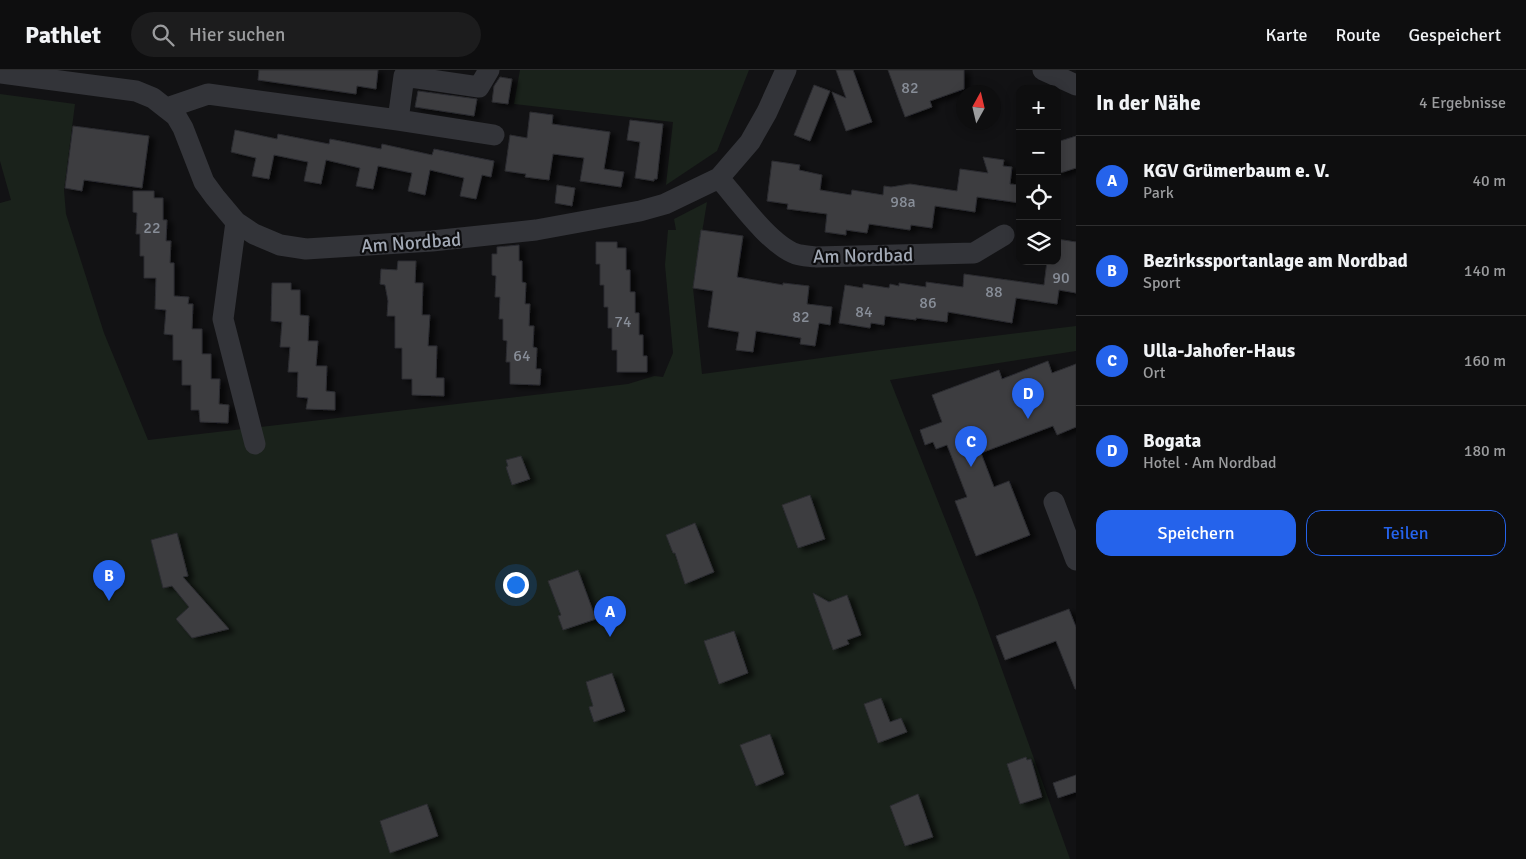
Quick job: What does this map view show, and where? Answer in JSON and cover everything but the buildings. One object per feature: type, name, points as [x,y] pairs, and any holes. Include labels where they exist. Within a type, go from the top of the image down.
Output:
[{"type":"street","points":[[398,120],[404,73],[479,87],[489,70]]},
{"type":"street","name":"Am Nordbad","points":[[0,73],[136,91],[153,98],[176,116],[184,128],[204,182],[236,222],[254,234],[280,245],[306,249],[432,241],[536,230],[640,211],[672,201],[719,178],[750,142],[767,112],[786,70]]},
{"type":"street","points":[[1043,70],[1076,85]]},
{"type":"street","points":[[167,108],[208,94],[494,135]]},
{"type":"street","name":"Am Nordbad","points":[[719,178],[769,236],[796,254],[816,257],[974,253],[1004,235]]},
{"type":"street","points":[[236,222],[223,319],[255,444]]},
{"type":"street","points":[[1054,502],[1076,560]]},
{"type":"shaded area","points":[[520,70],[749,70],[717,151],[666,185],[673,122],[514,104]]},
{"type":"shaded area","points":[[0,94],[75,104],[64,190],[66,214],[104,333],[148,440],[628,384],[654,376],[663,377],[673,353],[665,265],[668,230],[676,230],[674,219],[707,202],[693,288],[702,374],[1076,326],[1076,351],[890,380],[977,600],[1070,859],[0,859],[0,203],[11,200],[0,161]]},
{"type":"place","name":"Bogata","points":[[1028,419]]},
{"type":"place","name":"Ulla-Jahofer-Haus","points":[[971,467]]},
{"type":"place","name":"Bezirkssportanlage am Nordbad","points":[[109,601]]},
{"type":"place","name":"KGV Grümerbaum e. V.","points":[[610,637]]}]
